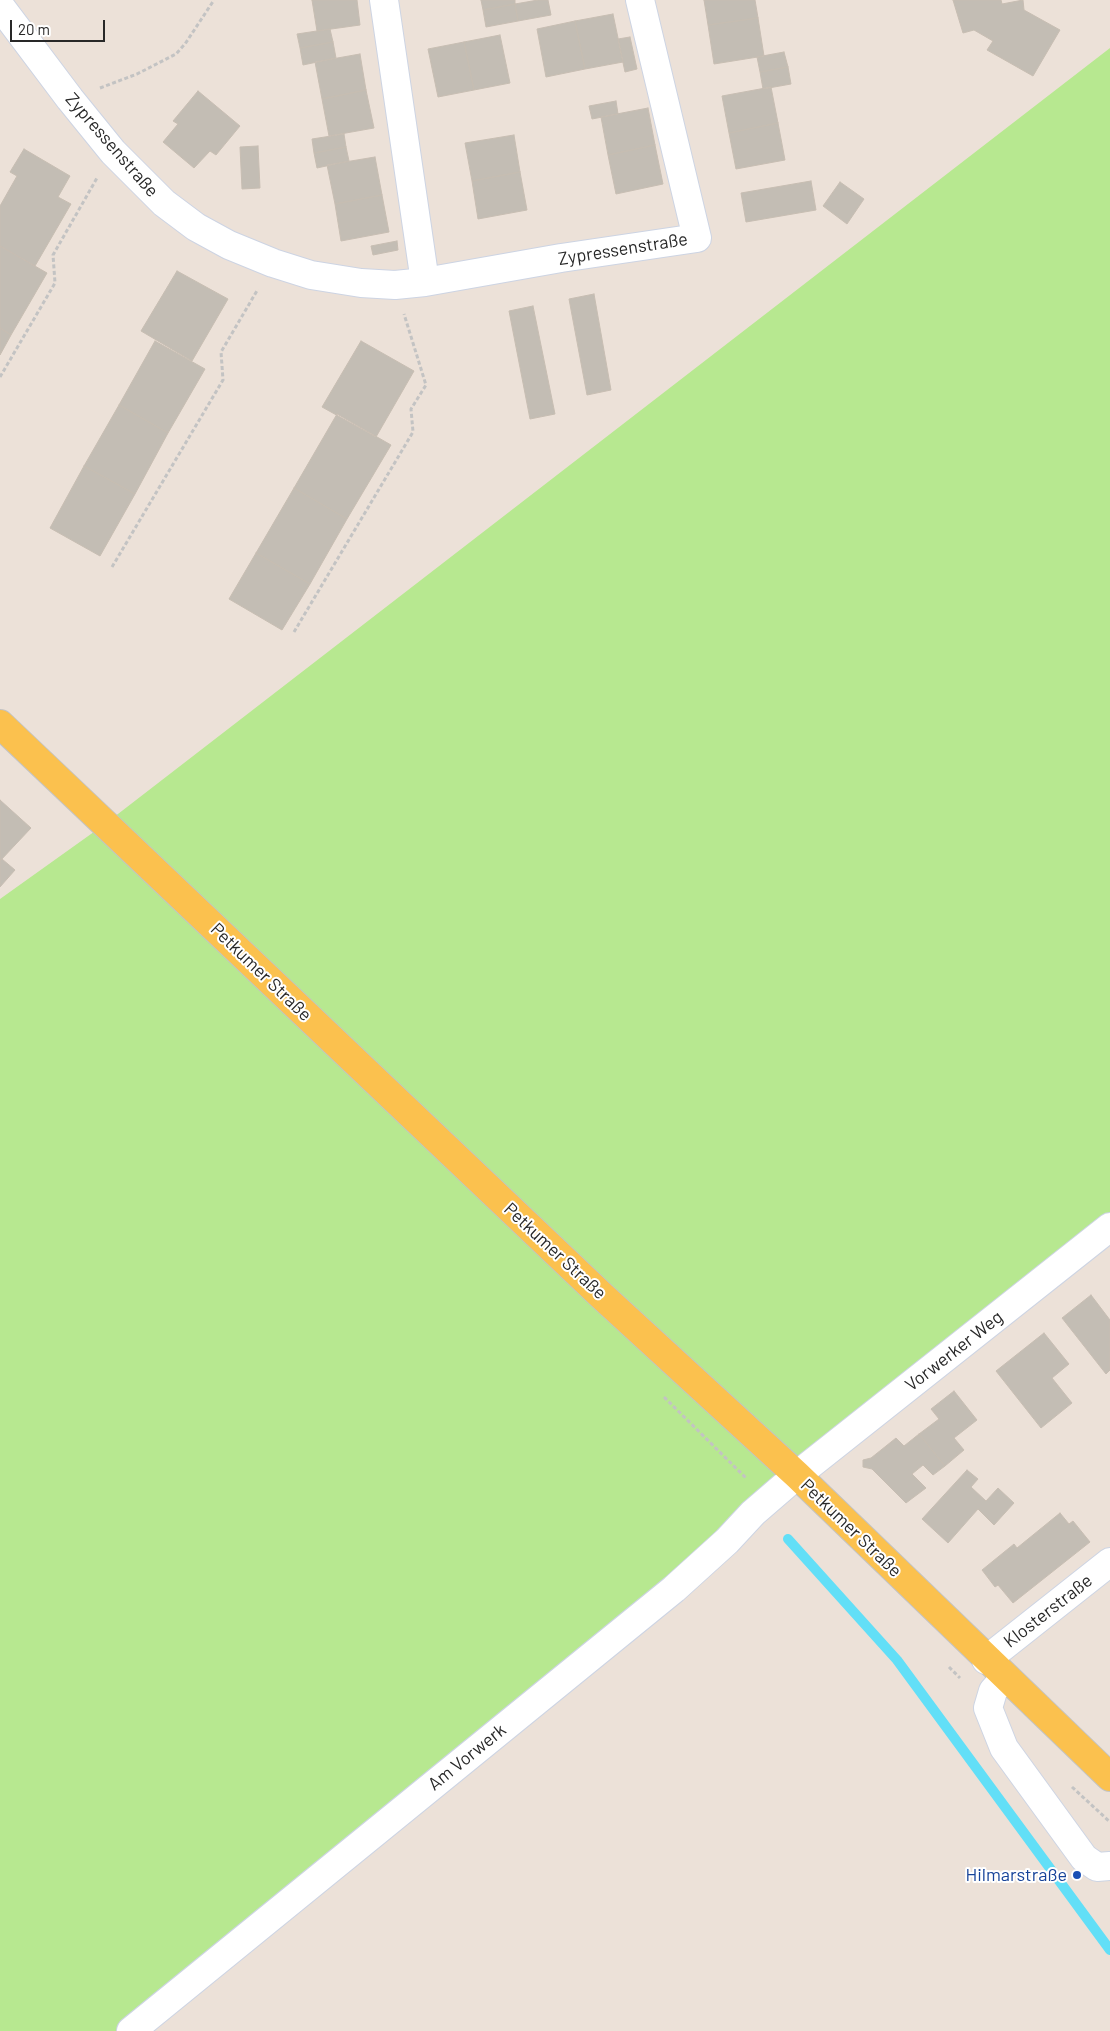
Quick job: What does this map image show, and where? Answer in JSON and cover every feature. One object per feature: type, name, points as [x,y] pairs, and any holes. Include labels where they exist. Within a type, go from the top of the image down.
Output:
[{"type":"main road","name":"Petkumer Straße","points":[[0,724],[602,1296],[797,1475],[1110,1777]]},
{"type":"street","points":[[384,0],[425,282]]},
{"type":"street","name":"Zypressenstraße","points":[[0,6],[70,99],[113,152],[164,203],[196,227],[229,245],[273,263],[312,274],[395,285],[425,282],[561,258],[697,238],[640,0]]},
{"type":"street","name":"Vorwerker Weg","points":[[797,1475],[1110,1226]]},
{"type":"street","name":"Am Vorwerk","points":[[131,2031],[674,1589],[753,1513],[797,1475]]},
{"type":"street","name":"Klosterstraße","points":[[1110,1562],[996,1668],[993,1691],[988,1708],[1004,1748],[1084,1858],[1097,1867],[1110,1866]]},
{"type":"path","points":[[70,99],[137,74],[176,54],[185,44],[214,0]]},
{"type":"path","points":[[0,377],[55,283],[53,255],[113,152]]},
{"type":"path","points":[[112,567],[223,380],[221,352],[273,263]]},
{"type":"path","points":[[294,632],[413,432],[411,409],[426,385],[395,285]]},
{"type":"green space","points":[[1110,48],[1110,1227],[131,2031],[0,2031],[0,899],[105,824]]},
{"type":"building","points":[[312,0],[357,0],[360,25],[317,31]]},
{"type":"building","points":[[481,0],[515,0],[515,4],[483,10]]},
{"type":"building","points":[[548,0],[551,15],[518,21],[515,4]]},
{"type":"building","points":[[704,0],[755,0],[758,18],[708,25]]},
{"type":"building","points":[[953,0],[1001,0],[1002,4],[1023,0],[1024,10],[1060,30],[1033,76],[987,50],[993,41],[974,30],[963,33]]},
{"type":"building","points":[[515,4],[518,21],[486,27],[483,10]]},
{"type":"building","points":[[613,14],[623,62],[585,69],[575,21]]},
{"type":"building","points":[[758,18],[764,56],[714,64],[708,25]]},
{"type":"building","points":[[575,21],[585,69],[546,77],[537,29]]},
{"type":"building","points":[[330,29],[333,42],[300,48],[297,34]]},
{"type":"building","points":[[500,35],[510,83],[474,90],[464,42]]},
{"type":"building","points":[[630,37],[637,69],[625,72],[618,39]]},
{"type":"building","points":[[333,42],[336,58],[303,65],[300,48]]},
{"type":"building","points":[[464,42],[474,90],[438,97],[428,49]]},
{"type":"building","points":[[784,52],[788,67],[760,72],[757,57]]},
{"type":"building","points":[[360,54],[366,90],[322,99],[315,62]]},
{"type":"building","points":[[788,67],[791,84],[763,89],[760,72]]},
{"type":"building","points":[[771,87],[778,123],[729,133],[722,96]]},
{"type":"building","points":[[366,90],[374,128],[329,136],[322,99]]},
{"type":"building","points":[[198,91],[240,126],[216,155],[210,151],[194,168],[163,142],[178,124],[173,121]]},
{"type":"building","points":[[616,101],[618,114],[592,119],[589,106]]},
{"type":"building","points":[[648,108],[655,145],[608,155],[601,117]]},
{"type":"building","points":[[778,123],[785,160],[736,169],[729,133]]},
{"type":"building","points":[[344,134],[346,147],[314,153],[312,139]]},
{"type":"building","points":[[514,135],[520,172],[472,181],[465,143]]},
{"type":"building","points":[[655,145],[663,184],[616,194],[608,155]]},
{"type":"building","points":[[258,146],[260,188],[242,189],[240,147]]},
{"type":"building","points":[[346,147],[349,161],[317,168],[314,153]]},
{"type":"building","points":[[24,149],[70,176],[58,197],[71,204],[35,266],[0,246],[0,206],[17,176],[10,172]]},
{"type":"building","points":[[375,157],[382,195],[335,204],[327,165]]},
{"type":"building","points":[[520,172],[527,210],[478,219],[472,181]]},
{"type":"building","points":[[811,181],[816,210],[746,222],[741,193]]},
{"type":"building","points":[[840,182],[864,199],[847,224],[823,206]]},
{"type":"building","points":[[382,195],[389,232],[341,241],[335,204]]},
{"type":"building","points":[[397,241],[398,250],[373,255],[371,246]]},
{"type":"building","points":[[0,246],[47,273],[11,335],[0,328]]},
{"type":"building","points":[[177,271],[228,299],[192,361],[141,331]]},
{"type":"building","points":[[594,294],[611,390],[587,395],[569,299]]},
{"type":"building","points":[[533,306],[555,414],[530,419],[509,311]]},
{"type":"building","points":[[0,328],[11,335],[0,355]]},
{"type":"building","points":[[155,341],[205,369],[168,433],[119,405]]},
{"type":"building","points":[[361,341],[414,371],[376,437],[322,407]]},
{"type":"building","points":[[119,405],[168,433],[135,494],[84,466]]},
{"type":"building","points":[[337,414],[391,445],[347,519],[294,488]]},
{"type":"building","points":[[84,466],[135,494],[100,556],[50,528]]},
{"type":"building","points":[[294,488],[347,519],[310,584],[256,553]]},
{"type":"building","points":[[256,553],[310,584],[282,630],[229,599]]},
{"type":"building","points":[[0,800],[31,828],[0,861]]},
{"type":"building","points":[[2,859],[15,870],[0,887],[0,861]]},
{"type":"building","points":[[1091,1295],[1110,1320],[1110,1370],[1106,1374],[1062,1318]]},
{"type":"building","points":[[1044,1333],[1069,1364],[1052,1378],[1072,1403],[1041,1428],[996,1371]]},
{"type":"building","points":[[954,1391],[977,1420],[954,1438],[964,1450],[945,1466],[919,1434],[939,1419],[931,1409]]},
{"type":"building","points":[[919,1434],[945,1466],[933,1475],[923,1465],[912,1474],[926,1488],[906,1503],[872,1469],[863,1467],[863,1460],[871,1458],[896,1438],[904,1446]]},
{"type":"building","points":[[967,1470],[978,1479],[971,1487],[986,1501],[998,1488],[1014,1503],[994,1525],[978,1509],[948,1543],[922,1519]]},
{"type":"building","points":[[1060,1513],[1069,1524],[1073,1521],[1090,1542],[1013,1603],[998,1585],[995,1587],[982,1570],[1014,1544],[1017,1548]]},
{"type":"waterway","points":[[788,1539],[897,1660],[1110,1950]]},
{"type":"place","name":"Hilmarstraße","points":[[1077,1875]]}]
